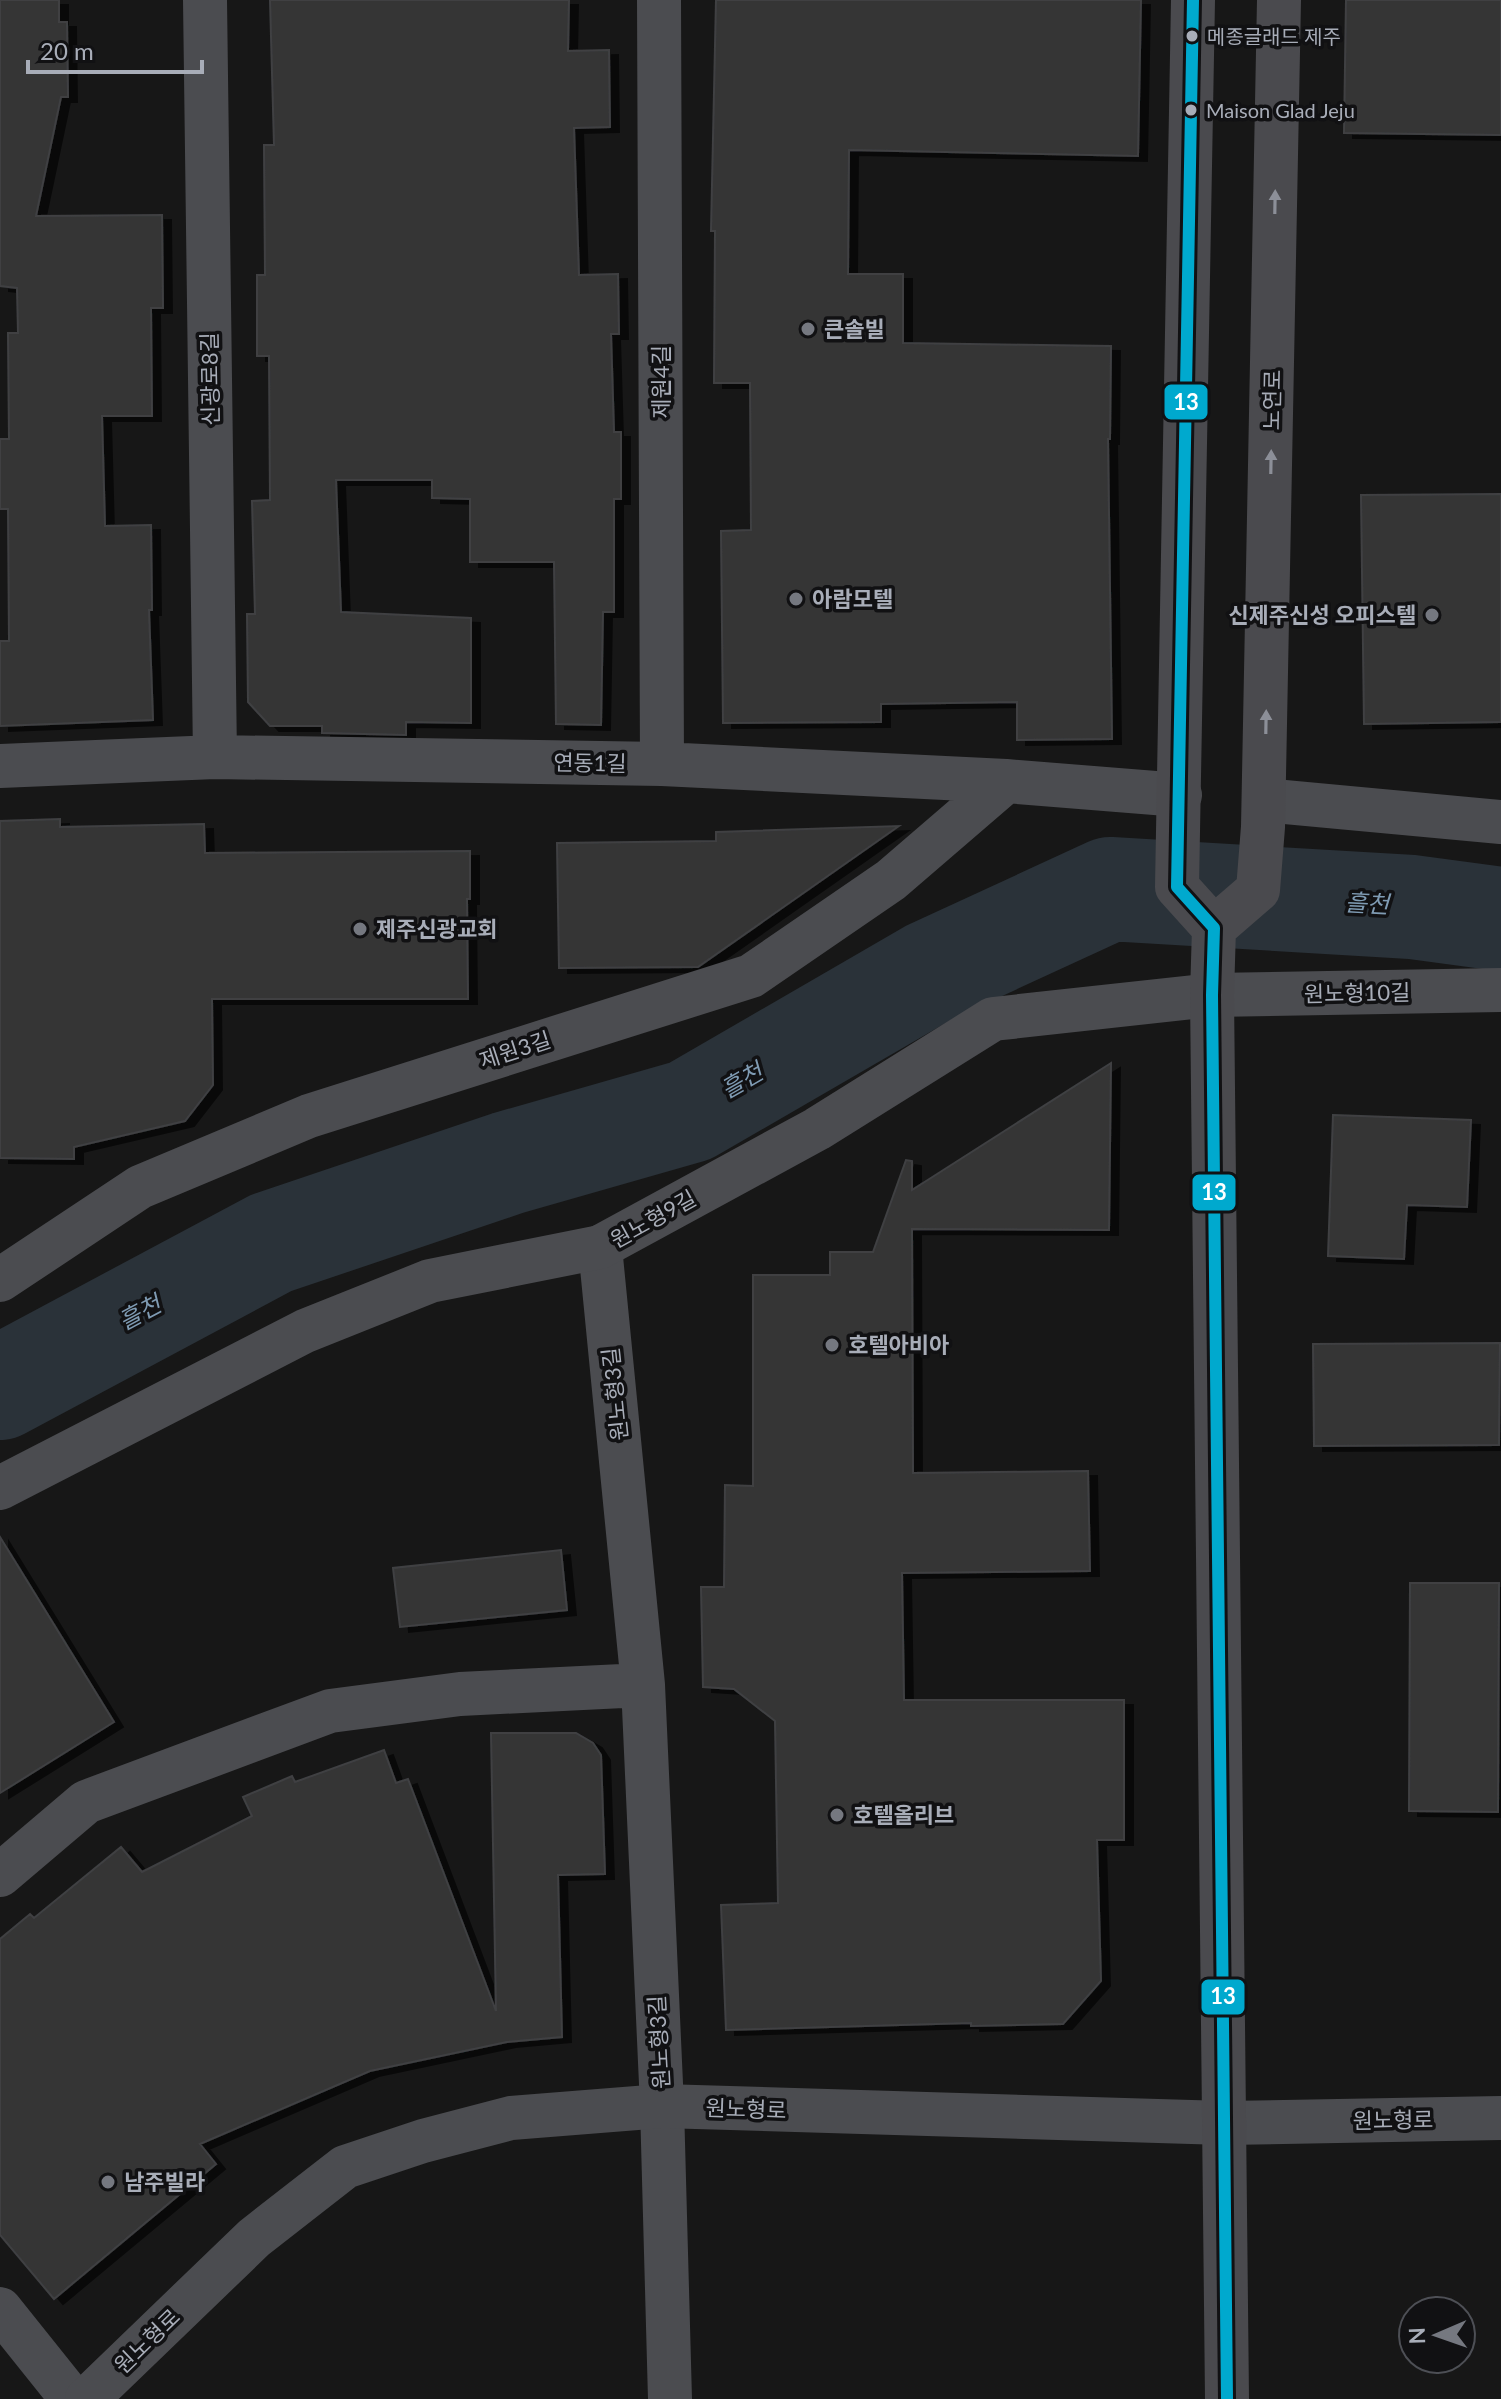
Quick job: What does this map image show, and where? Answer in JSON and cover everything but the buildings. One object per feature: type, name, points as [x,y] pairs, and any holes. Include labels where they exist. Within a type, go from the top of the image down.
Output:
[{"type":"main road","points":[[1193,0],[1177,887],[1213,962],[1227,2399]]},
{"type":"main road","name":"노연로","points":[[1213,962],[1258,890],[1264,814],[1279,0]]},
{"type":"street","name":"신광로8길","points":[[205,0],[215,757]]},
{"type":"street","name":"제원4길","points":[[659,0],[662,764]]},
{"type":"street","name":"연동1길","points":[[0,766],[215,757],[662,764],[1006,781],[1179,812]]},
{"type":"street","name":"제원3길","points":[[0,1280],[140,1187],[309,1116],[751,976],[891,880],[1006,781]]},
{"type":"street","points":[[1264,814],[1501,822]]},
{"type":"street","name":"원노형10길","points":[[1213,962],[1501,990]]},
{"type":"street","name":"원노형9길","points":[[0,1488],[305,1331],[430,1281],[600,1247],[817,1129],[993,1019],[1213,962]]},
{"type":"street","name":"원노형3길","points":[[600,1247],[643,1685],[662,2106],[670,2399]]},
{"type":"street","points":[[0,1875],[86,1802],[330,1711],[460,1694],[643,1685]]},
{"type":"street","name":"원노형로","points":[[87,2399],[254,2238],[345,2167],[423,2141],[511,2118],[662,2106],[1225,2123],[1501,2118]]},
{"type":"street","points":[[0,2309],[72,2399]]},
{"type":"waterway","name":"흘천","points":[[0,1388],[271,1243],[508,1163],[690,1111],[930,972],[1110,889],[1412,907],[1501,919]]},
{"type":"transit line","name":"13","points":[[1193,0],[1177,887],[1214,928],[1212,995],[1227,2399]]},
{"type":"place","name":"메종글래드 제주","points":[[1192,36]]},
{"type":"place","name":"Maison Glad Jeju","points":[[1191,110]]},
{"type":"place","name":"큰솔빌","points":[[808,329]]},
{"type":"place","name":"아람모텔","points":[[796,599]]},
{"type":"place","name":"신제주신성 오피스텔","points":[[1432,615]]},
{"type":"place","name":"제주신광교회","points":[[360,929]]},
{"type":"place","name":"호텔아비아","points":[[832,1345]]},
{"type":"place","name":"호텔올리브","points":[[837,1815]]},
{"type":"place","name":"남주빌라","points":[[108,2182]]}]
